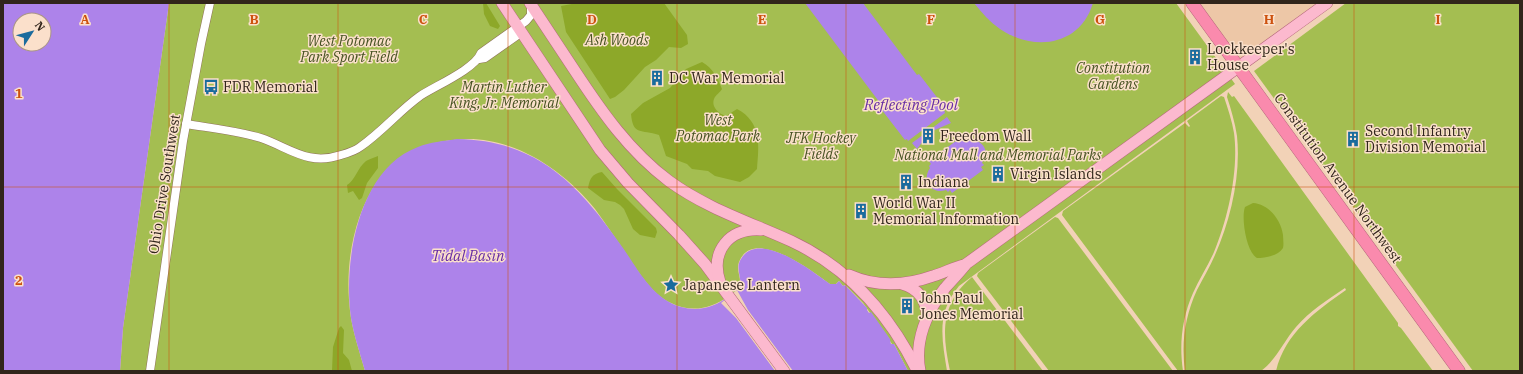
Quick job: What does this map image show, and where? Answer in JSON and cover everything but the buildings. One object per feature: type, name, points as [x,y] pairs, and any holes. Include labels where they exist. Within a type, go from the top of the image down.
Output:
[{"type":"highway","name":"Constitution Avenue Northwest","points":[[1192,3],[1459,371]]},
{"type":"main road","points":[[502,3],[584,128],[609,162],[638,194],[679,235],[722,286],[784,371]]},
{"type":"main road","points":[[918,371],[919,343],[927,318],[943,292],[966,264],[1327,3]]},
{"type":"main road","points":[[530,4],[603,113],[642,159],[670,181],[703,202],[810,250],[840,271],[857,286],[881,312],[901,340],[918,371]]},
{"type":"main road","points":[[722,286],[717,265],[724,245],[730,238],[742,231],[766,230]]},
{"type":"main road","points":[[840,271],[871,282],[900,284],[925,279],[966,264]]},
{"type":"main road","points":[[900,284],[913,288],[920,294],[925,302],[927,318]]},
{"type":"street","name":"Ohio Drive Southwest","points":[[150,371],[186,124],[210,3]]},
{"type":"street","points":[[186,124],[261,138],[304,157],[323,159],[352,152],[360,147],[420,96],[479,59],[481,53],[520,30],[529,18],[532,10],[530,4]]},
{"type":"shaded area","points":[[1192,3],[1326,3],[1238,67]]},
{"type":"green space","name":"West Potomac Park","points":[[169,3],[1176,3],[1235,84],[959,286],[947,306],[942,327],[947,371],[908,371],[894,344],[892,344],[863,303],[845,285],[843,286],[839,281],[836,284],[830,284],[797,262],[769,250],[757,248],[746,252],[738,265],[740,282],[739,287],[736,291],[715,304],[708,307],[693,309],[671,303],[651,288],[635,268],[595,209],[566,180],[550,167],[532,156],[514,148],[494,142],[474,139],[453,140],[419,147],[401,157],[393,164],[377,182],[368,197],[361,213],[352,247],[348,283],[352,325],[365,371],[120,371],[123,328]]},
{"type":"green space","points":[[483,3],[486,3],[500,26],[498,29],[490,26],[484,14]]},
{"type":"green space","name":"Ash Woods","points":[[577,3],[664,3],[687,35],[688,44],[681,48],[669,47],[656,60],[645,67],[624,90],[610,99],[566,32],[561,6]]},
{"type":"green space","points":[[1346,3],[1520,3],[1520,371],[1473,371],[1254,71]]},
{"type":"green space","points":[[702,62],[712,71],[722,89],[713,102],[716,110],[726,116],[737,109],[745,114],[755,128],[758,143],[757,169],[749,177],[740,182],[715,176],[708,171],[692,169],[687,164],[666,156],[659,135],[636,129],[632,121],[631,114],[643,103],[670,88],[686,69]]},
{"type":"green space","points":[[1228,92],[1232,97],[1234,96],[1398,323],[1398,326],[1433,371],[1276,371],[1280,357],[1294,334],[1313,315],[1346,290],[1345,288],[1319,306],[1301,321],[1276,356],[1261,371],[1185,371],[1184,340],[1187,320],[1197,290],[1221,241],[1234,197],[1238,166],[1238,151],[1233,116],[1227,97]]},
{"type":"green space","points":[[1221,96],[1224,97],[1234,133],[1234,178],[1228,209],[1219,239],[1212,257],[1193,293],[1186,312],[1182,331],[1181,351],[1183,371],[1178,371],[1062,215],[1063,211],[1185,123],[1189,127],[1190,126],[1187,121]]},
{"type":"green space","points":[[378,156],[378,168],[367,183],[362,198],[359,200],[353,191],[348,193],[347,185],[352,181],[367,160]]},
{"type":"green space","points":[[602,172],[656,228],[657,232],[655,238],[640,235],[633,229],[624,209],[620,205],[615,202],[604,200],[588,188],[592,177]]},
{"type":"green space","points":[[1253,203],[1264,206],[1273,214],[1280,224],[1283,235],[1283,248],[1275,255],[1257,258],[1253,254],[1247,242],[1244,226],[1244,212],[1245,207]]},
{"type":"green space","points":[[1055,217],[1058,218],[1173,371],[1049,371],[977,276],[978,273]]},
{"type":"green space","points":[[972,277],[1043,371],[950,371],[945,332],[946,320],[954,298]]},
{"type":"green space","points":[[341,326],[344,330],[343,353],[349,360],[352,371],[332,371],[333,347]]},
{"type":"water","points":[[3,3],[169,3],[123,328],[120,371],[3,371]]},
{"type":"water","name":"Reflecting Pool","points":[[805,3],[863,3],[917,75],[919,74],[946,109],[944,110],[945,113],[908,141],[907,139],[905,140],[878,105],[880,103]]},
{"type":"water","points":[[974,3],[1093,3],[1087,17],[1078,28],[1067,36],[1054,41],[1041,42],[1027,41],[1000,29],[986,17]]},
{"type":"water","points":[[947,117],[951,123],[930,132],[917,149],[912,143]]},
{"type":"water","points":[[960,138],[962,141],[973,140],[979,142],[984,146],[986,153],[982,163],[984,165],[981,167],[983,170],[952,193],[950,190],[948,192],[946,190],[941,191],[932,189],[927,182],[930,168],[929,166],[931,164],[929,161]]},
{"type":"water","name":"Tidal Basin","points":[[457,139],[486,141],[511,148],[534,158],[554,171],[573,187],[590,205],[607,226],[641,275],[655,291],[662,298],[681,307],[694,309],[706,308],[724,300],[735,292],[740,286],[739,262],[749,251],[760,248],[772,250],[785,255],[811,270],[830,284],[836,284],[839,281],[843,286],[845,285],[867,308],[869,313],[871,312],[890,339],[891,344],[894,344],[908,371],[365,371],[352,325],[349,295],[353,245],[359,220],[368,196],[381,175],[398,158],[423,145]]},
{"type":"pier","points":[[737,290],[748,310],[793,371],[775,371],[736,318],[721,303]]},
{"type":"place","name":"Lockkeeper's House","points":[[1195,57]]},
{"type":"place","name":"DC War Memorial","points":[[657,78]]},
{"type":"place","name":"FDR Memorial","points":[[211,87]]},
{"type":"place","name":"Freedom Wall","points":[[928,136]]},
{"type":"place","name":"Second Infantry Division Memorial","points":[[1353,139]]},
{"type":"place","name":"Virgin Islands","points":[[998,174]]},
{"type":"place","name":"Indiana","points":[[906,182]]},
{"type":"place","name":"World War II Memorial Information","points":[[861,211]]},
{"type":"place","name":"Japanese Lantern","points":[[671,285]]},
{"type":"place","name":"John Paul Jones Memorial","points":[[907,306]]},
{"type":"park label","name":"West Potomac Park Sport Field","points":[[349,50]]},
{"type":"park label","name":"Constitution Gardens","points":[[1113,76]]},
{"type":"park label","name":"Martin Luther King, Jr. Memorial","points":[[504,96]]},
{"type":"park label","name":"JFK Hockey Fields","points":[[821,146]]},
{"type":"park label","name":"National Mall and Memorial Parks","points":[[998,155]]}]
